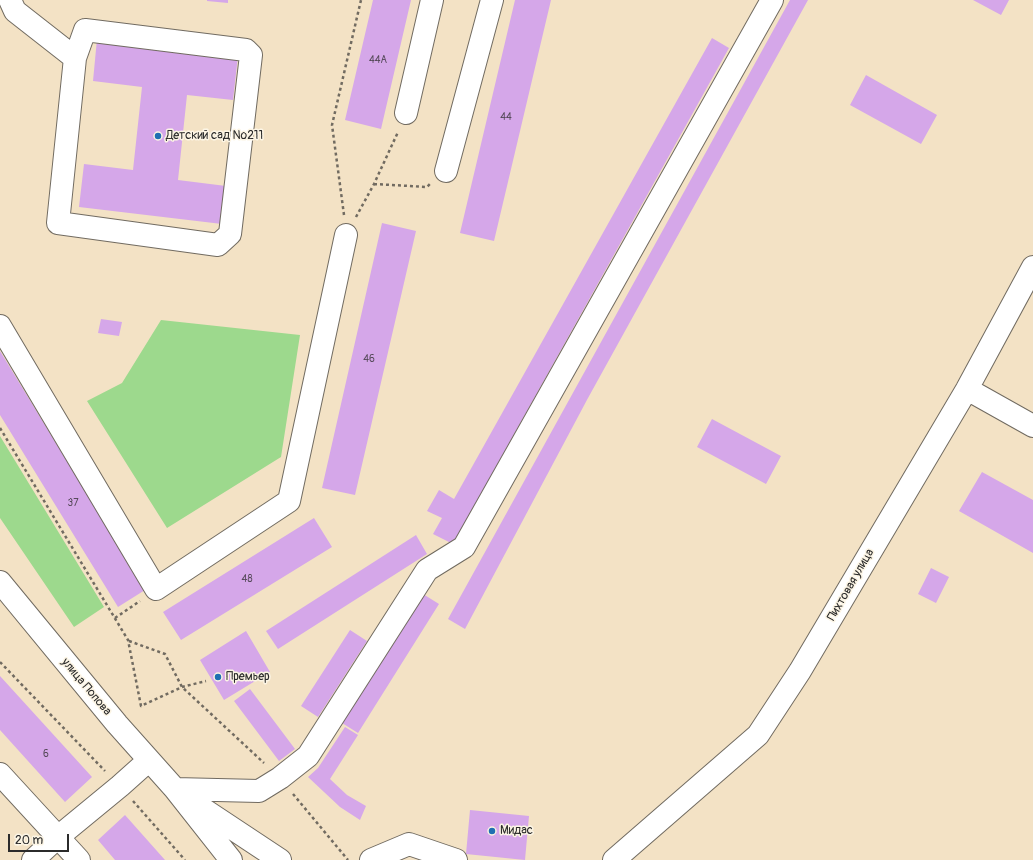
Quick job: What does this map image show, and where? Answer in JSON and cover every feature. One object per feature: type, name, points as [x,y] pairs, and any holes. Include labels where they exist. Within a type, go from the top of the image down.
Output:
[{"type":"street","points":[[10,0],[16,11],[75,58]]},
{"type":"street","points":[[406,113],[432,0]]},
{"type":"street","points":[[446,171],[492,0]]},
{"type":"street","points":[[175,789],[260,791],[280,778],[308,756],[427,570],[464,547],[772,0]]},
{"type":"street","points":[[85,30],[246,50],[251,55],[230,234],[218,245],[58,223],[75,58],[85,30]]},
{"type":"street","points":[[0,326],[156,589],[289,500],[346,235]]},
{"type":"street","name":"Пихтовая улица","points":[[614,860],[758,735],[800,671],[967,389],[1033,267]]},
{"type":"street","points":[[967,389],[1033,426]]},
{"type":"street","name":"улица Попова","points":[[0,582],[148,761],[175,789],[231,860]]},
{"type":"street","points":[[33,860],[148,761]]},
{"type":"street","points":[[0,774],[79,860]]},
{"type":"street","name":"улица Попова","points":[[175,789],[280,860]]},
{"type":"street","points":[[371,860],[409,844],[456,860]]},
{"type":"path","points":[[346,235],[332,125],[361,0]]},
{"type":"path","points":[[346,235],[374,184],[406,113]]},
{"type":"path","points":[[374,184],[427,187],[446,171]]},
{"type":"path","points":[[0,428],[128,640],[141,706],[182,687],[206,681]]},
{"type":"path","points":[[115,618],[156,589]]},
{"type":"path","points":[[128,640],[165,654],[182,687],[280,778],[348,860]]},
{"type":"path","points":[[0,662],[120,786],[185,860]]},
{"type":"green space","points":[[161,320],[300,335],[281,457],[167,528],[87,401],[122,383]]},
{"type":"green space","points":[[0,436],[104,607],[74,627],[0,518]]},
{"type":"building","points":[[228,0],[228,3],[207,1]]},
{"type":"building","points":[[373,0],[411,0],[381,129],[345,120]]},
{"type":"building","points":[[515,0],[551,0],[494,241],[460,233]]},
{"type":"building","points":[[790,0],[808,0],[588,398],[465,629],[448,619]]},
{"type":"building","points":[[973,0],[1009,0],[1001,15]]},
{"type":"building","points":[[712,38],[729,48],[453,544],[433,534],[442,518],[427,511],[439,490],[454,499]]},
{"type":"building","points":[[97,39],[238,56],[233,100],[187,95],[178,180],[226,186],[222,224],[79,207],[84,164],[133,170],[142,87],[93,81]]},
{"type":"building","points":[[866,75],[937,115],[921,144],[850,105]]},
{"type":"building","points":[[382,223],[416,231],[355,495],[322,488]]},
{"type":"building","points":[[101,319],[122,322],[119,336],[98,333]]},
{"type":"building","points":[[0,351],[145,590],[118,607],[0,415]]},
{"type":"building","points":[[712,419],[781,456],[766,484],[697,447]]},
{"type":"building","points":[[982,472],[1033,500],[1033,553],[959,511]]},
{"type":"building","points":[[314,518],[332,547],[181,640],[163,612]]},
{"type":"building","points":[[416,535],[427,554],[278,649],[266,631]]},
{"type":"building","points":[[931,568],[949,577],[936,603],[918,594]]},
{"type":"building","points":[[423,594],[439,604],[358,733],[342,723]]},
{"type":"building","points":[[350,630],[367,641],[318,717],[301,706]]},
{"type":"building","points":[[246,631],[270,672],[224,700],[200,660]]},
{"type":"building","points":[[0,676],[92,777],[65,802],[0,730]]},
{"type":"building","points":[[250,689],[295,749],[279,761],[234,701]]},
{"type":"building","points":[[345,727],[358,735],[330,779],[347,795],[366,806],[360,820],[340,807],[308,777],[318,768]]},
{"type":"building","points":[[470,810],[529,816],[525,860],[466,854]]},
{"type":"building","points":[[125,815],[165,860],[115,860],[98,840]]},
{"type":"place","name":"Детский сад №211","points":[[158,136]]},
{"type":"place","name":"Премьер","points":[[218,677]]},
{"type":"place","name":"Мидас","points":[[492,831]]}]
